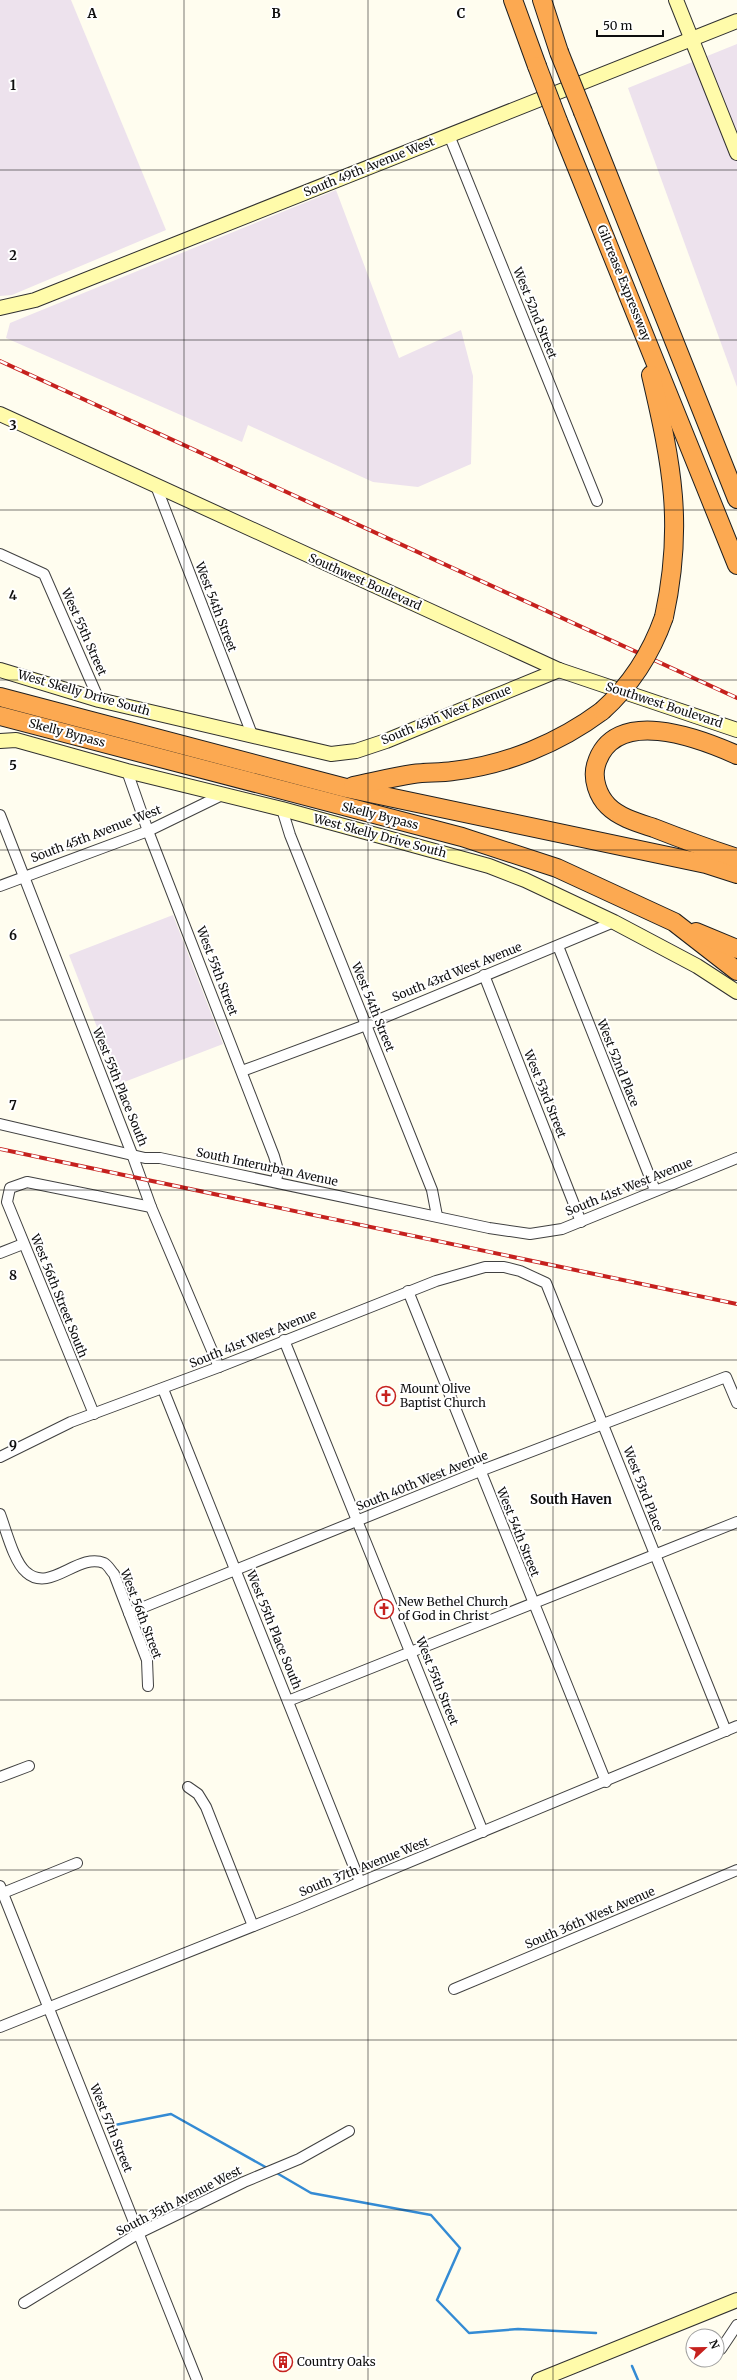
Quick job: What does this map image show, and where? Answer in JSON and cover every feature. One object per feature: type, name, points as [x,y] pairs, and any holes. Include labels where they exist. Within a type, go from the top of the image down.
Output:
[{"type":"highway","name":"Gilcrease Expressway","points":[[513,0],[558,121],[737,565]]},
{"type":"highway","name":"Gilcrease Expressway","points":[[542,0],[559,52],[737,499]]},
{"type":"highway","points":[[346,788],[413,774],[454,771],[494,763],[530,752],[567,734],[602,711],[623,691],[640,669],[654,643],[664,617],[672,579],[675,539],[672,474],[636,315]]},
{"type":"highway","name":"Skelly Bypass","points":[[0,697],[346,788],[706,864],[737,874]]},
{"type":"highway","name":"Skelly Bypass","points":[[0,716],[462,837],[557,868],[674,922],[737,971]]},
{"type":"highway","points":[[737,755],[681,736],[634,731],[616,737],[608,744],[599,757],[595,774],[598,791],[602,799],[614,811],[709,850],[737,858]]},
{"type":"highway","points":[[539,828],[709,850]]},
{"type":"highway","points":[[674,922],[737,949]]},
{"type":"street","points":[[676,0],[737,153]]},
{"type":"street","name":"South 49th Avenue West","points":[[0,308],[35,300],[737,21]]},
{"type":"street","name":"West 52nd Street","points":[[449,135],[597,501]]},
{"type":"street","name":"Southwest Boulevard","points":[[0,414],[559,670],[737,730]]},
{"type":"street","name":"West 54th Street","points":[[156,486],[253,737]]},
{"type":"street","name":"West 55th Street","points":[[0,554],[44,574],[99,700]]},
{"type":"street","name":"West Skelly Drive South","points":[[0,670],[99,700],[253,737],[332,754]]},
{"type":"street","name":"South 45th West Avenue","points":[[332,754],[356,751],[386,740],[559,670]]},
{"type":"street","name":"West Skelly Drive South","points":[[0,741],[16,740],[127,771],[282,809],[489,866],[525,880],[614,922],[697,966],[737,992]]},
{"type":"street","name":"West 55th Street","points":[[127,771],[148,830],[274,1156],[278,1170],[276,1181]]},
{"type":"street","name":"South 45th Avenue West","points":[[0,886],[23,876],[148,830],[222,795]]},
{"type":"street","name":"West 54th Street","points":[[282,809],[290,835],[432,1190],[437,1216]]},
{"type":"street","name":"West 55th Place South","points":[[0,815],[132,1154],[151,1207],[219,1367]]},
{"type":"street","name":"South 43rd West Avenue","points":[[242,1070],[366,1025],[614,922]]},
{"type":"street","name":"West 52nd Place","points":[[558,946],[655,1190]]},
{"type":"street","name":"West 53rd Street","points":[[484,975],[496,1009],[549,1137],[581,1222]]},
{"type":"street","name":"South Interurban Avenue","points":[[0,1124],[132,1154],[276,1181],[489,1228],[530,1234]]},
{"type":"street","name":"South 41st West Avenue","points":[[530,1234],[550,1232],[581,1222],[655,1190],[737,1158]]},
{"type":"street","name":"West 56th Street South","points":[[94,1414],[7,1202],[10,1188],[27,1182],[151,1207]]},
{"type":"street","points":[[0,1253],[24,1244]]},
{"type":"street","name":"South 41st West Avenue","points":[[0,1457],[94,1414],[163,1389],[408,1291],[485,1267],[504,1267],[520,1271]]},
{"type":"street","name":"West 53rd Place","points":[[520,1271],[546,1283],[604,1423],[655,1556],[726,1731]]},
{"type":"street","name":"West 54th Street","points":[[408,1291],[606,1782]]},
{"type":"street","name":"West 55th Street","points":[[284,1340],[412,1652],[483,1832]]},
{"type":"street","name":"South 40th West Avenue","points":[[129,1613],[480,1471],[726,1377],[737,1403]]},
{"type":"street","name":"West 55th Place South","points":[[163,1389],[360,1882]]},
{"type":"street","name":"West 56th Street","points":[[0,1514],[20,1564],[25,1572],[39,1579],[50,1577],[86,1563],[97,1561],[105,1563],[114,1574],[147,1660],[148,1686]]},
{"type":"street","points":[[288,1701],[655,1556],[737,1522]]},
{"type":"street","name":"South 37th Avenue West","points":[[0,2027],[606,1782],[737,1726]]},
{"type":"street","points":[[0,1777],[29,1766]]},
{"type":"street","points":[[188,1787],[198,1794],[206,1807],[253,1926]]},
{"type":"street","points":[[2,1889],[77,1863]]},
{"type":"street","name":"South 36th West Avenue","points":[[454,1989],[737,1870]]},
{"type":"street","name":"West 57th Street","points":[[2,1889],[197,2380]]},
{"type":"street","name":"South 35th Avenue West","points":[[24,2303],[139,2234],[244,2182],[299,2159],[349,2131]]},
{"type":"street","points":[[539,2380],[737,2300]]},
{"type":"street","points":[[725,2343],[737,2325]]},
{"type":"shaded area","points":[[0,0],[71,0],[166,230],[12,295],[0,296]]},
{"type":"shaded area","points":[[737,44],[737,387],[628,88]]},
{"type":"shaded area","points":[[336,190],[399,358],[461,330],[473,376],[471,464],[418,487],[373,482],[248,425],[242,442],[6,338],[10,323]]},
{"type":"shaded area","points":[[173,915],[223,1044],[119,1084],[69,955]]},
{"type":"waterway","points":[[115,2125],[171,2114],[269,2169]]},
{"type":"waterway","points":[[275,2172],[311,2193],[431,2215],[460,2248],[437,2300],[469,2333],[518,2329],[596,2333]]},
{"type":"waterway","points":[[632,2366],[638,2380]]},
{"type":"railway","points":[[0,361],[737,698]]},
{"type":"railway","points":[[0,1149],[737,1304]]},
{"type":"place","name":"Mount Olive Baptist Church","points":[[386,1396]]},
{"type":"place","name":"New Bethel Church of God in Christ","points":[[384,1609]]},
{"type":"place","name":"Country Oaks","points":[[283,2362]]},
{"type":"district","name":"South Haven","points":[[571,1499]]}]
